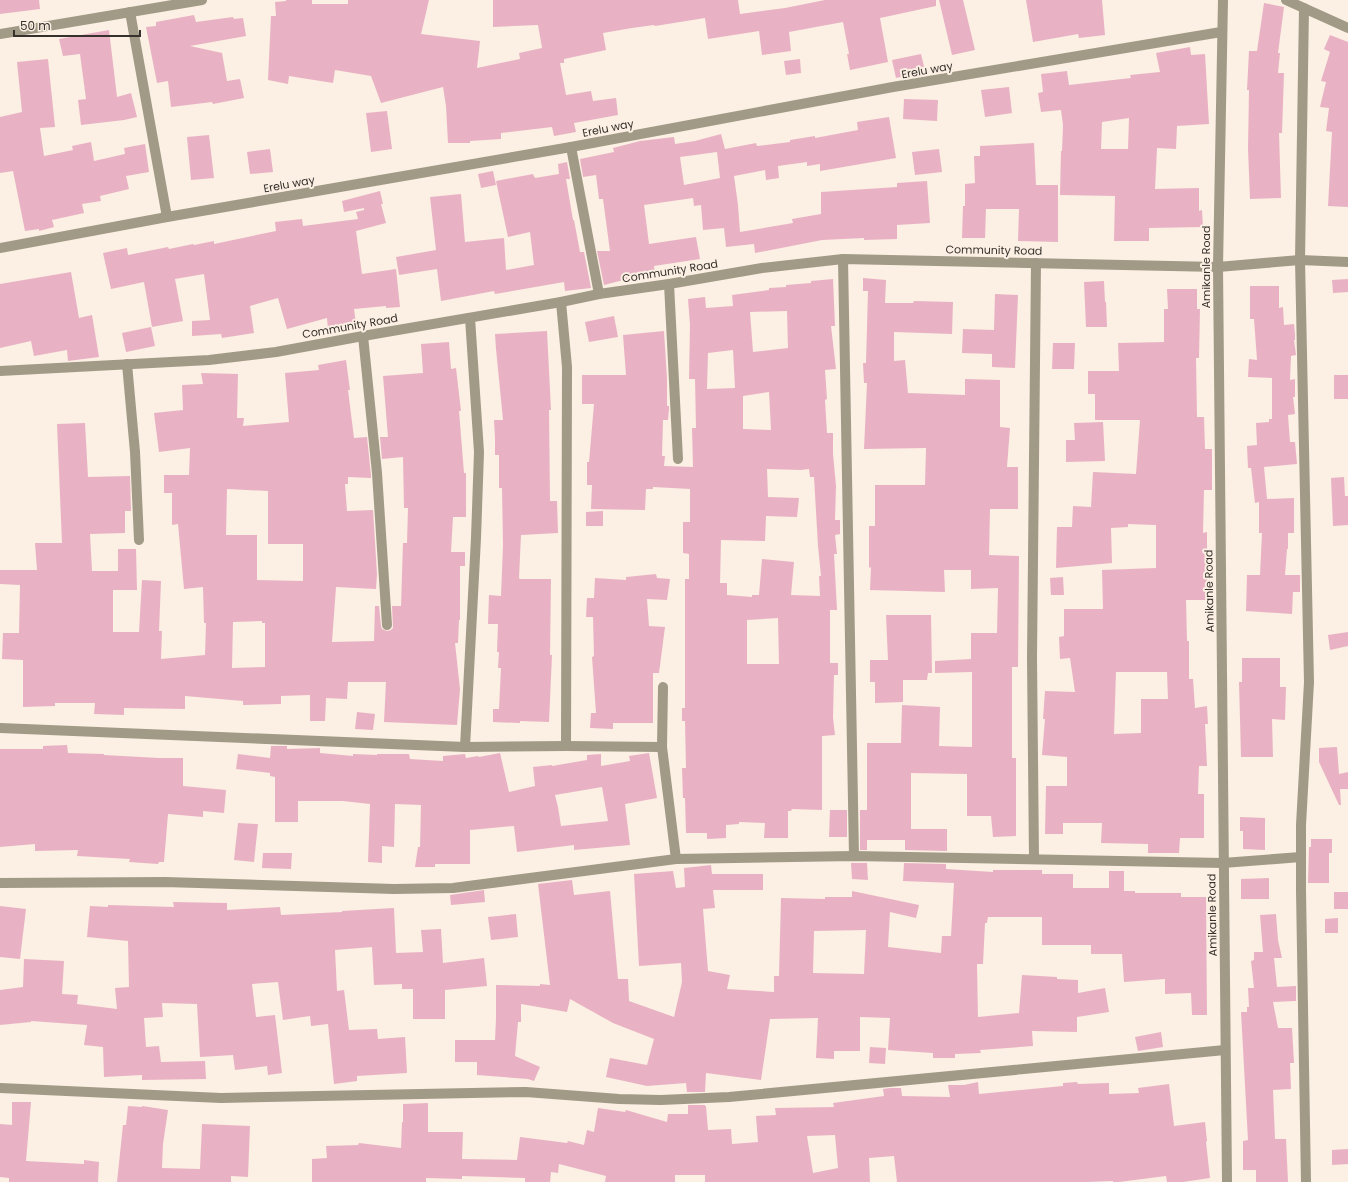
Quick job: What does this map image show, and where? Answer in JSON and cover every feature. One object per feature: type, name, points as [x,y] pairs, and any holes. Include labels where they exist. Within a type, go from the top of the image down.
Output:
[{"type":"street","points":[[0,34],[202,0]]},
{"type":"street","name":"Amikanle Road","points":[[1223,0],[1221,32],[1218,267],[1227,1182]]},
{"type":"street","points":[[1286,0],[1348,28]]},
{"type":"street","points":[[1304,8],[1300,260],[1309,682],[1301,857],[1306,1182]]},
{"type":"street","points":[[130,12],[167,217]]},
{"type":"street","name":"Erelu way","points":[[0,248],[167,217],[571,147],[893,88],[1221,32]]},
{"type":"street","points":[[571,147],[599,294]]},
{"type":"street","points":[[844,259],[854,856]]},
{"type":"street","name":"Community Road","points":[[0,371],[209,360],[276,352],[599,294],[762,268],[844,259],[1218,267],[1300,260],[1348,262]]},
{"type":"street","points":[[1034,859],[1032,658],[1036,264]]},
{"type":"street","points":[[669,284],[678,459]]},
{"type":"street","points":[[561,302],[567,367],[566,746]]},
{"type":"street","points":[[465,747],[476,538],[478,452],[470,318]]},
{"type":"street","points":[[363,336],[377,473],[387,625]]},
{"type":"street","points":[[128,364],[135,452],[139,540]]},
{"type":"street","points":[[663,687],[662,747],[676,859]]},
{"type":"street","points":[[0,728],[465,747],[662,747]]},
{"type":"street","points":[[0,883],[165,882],[394,889],[446,888],[676,859],[854,856],[1223,863],[1301,857]]},
{"type":"street","points":[[0,1088],[221,1098],[526,1092],[619,1099],[661,1100],[729,1097],[1225,1050]]},
{"type":"building","points":[[0,0],[39,0],[40,9],[0,14]]},
{"type":"building","points":[[286,0],[312,0],[312,4],[348,4],[348,0],[429,0],[421,34],[480,41],[477,68],[520,59],[519,53],[542,48],[538,25],[493,27],[493,0],[738,0],[740,14],[785,8],[825,0],[936,0],[936,6],[880,18],[888,62],[850,70],[847,54],[849,54],[843,22],[789,32],[791,51],[762,55],[759,31],[708,39],[705,18],[603,33],[606,50],[564,59],[564,63],[560,63],[566,95],[591,91],[593,101],[616,98],[618,115],[574,123],[576,132],[554,136],[552,127],[501,133],[501,139],[470,141],[470,143],[448,143],[446,106],[443,87],[381,103],[371,76],[335,70],[333,83],[289,76],[288,84],[268,80],[271,16],[276,16],[275,2]]},
{"type":"building","points":[[939,0],[963,0],[975,50],[952,55]]},
{"type":"building","points":[[1026,0],[1102,0],[1105,35],[1079,38],[1078,34],[1033,42]]},
{"type":"building","points":[[1264,3],[1284,7],[1278,53],[1280,53],[1278,73],[1284,73],[1282,133],[1279,133],[1281,198],[1250,199],[1248,149],[1249,90],[1247,90],[1249,51],[1257,51]]},
{"type":"building","points":[[194,15],[196,22],[233,17],[234,19],[243,18],[246,36],[190,46],[222,53],[227,81],[240,79],[244,98],[213,104],[212,102],[171,107],[168,81],[157,83],[146,27],[156,26],[156,22]]},
{"type":"building","points":[[109,30],[117,97],[131,93],[137,117],[81,125],[78,100],[86,99],[80,54],[63,56],[59,39]]},
{"type":"building","points":[[1330,35],[1348,42],[1348,207],[1328,206],[1332,132],[1326,131],[1329,108],[1320,107],[1326,82],[1321,81],[1330,52],[1324,49]]},
{"type":"building","points":[[1190,47],[1191,55],[1205,54],[1209,124],[1177,126],[1176,149],[1157,148],[1155,189],[1199,188],[1199,211],[1202,210],[1203,227],[1149,228],[1149,241],[1114,241],[1115,196],[1060,195],[1063,125],[1061,110],[1041,112],[1038,93],[1043,92],[1041,74],[1067,71],[1069,85],[1131,78],[1130,75],[1160,72],[1156,53]],"holes":[[[1129,118],[1128,149],[1101,149],[1102,122]]]},
{"type":"building","points":[[921,54],[925,71],[896,78],[892,60]]},
{"type":"building","points":[[48,59],[55,127],[40,128],[44,156],[73,150],[72,146],[91,142],[94,161],[125,154],[124,148],[145,144],[149,172],[126,176],[129,189],[100,196],[101,201],[82,204],[84,213],[52,220],[54,227],[39,231],[39,229],[25,231],[13,171],[0,173],[0,117],[22,112],[17,62]]},
{"type":"building","points":[[800,59],[801,73],[786,75],[784,61]]},
{"type":"building","points":[[1009,87],[1012,113],[985,117],[981,90]]},
{"type":"building","points":[[904,99],[938,100],[937,121],[903,119]]},
{"type":"building","points":[[387,111],[392,149],[371,152],[366,113]]},
{"type":"building","points":[[889,117],[896,158],[820,171],[820,164],[807,166],[807,162],[778,166],[779,178],[766,180],[765,170],[734,176],[740,232],[793,223],[792,219],[821,214],[821,192],[897,187],[897,183],[927,181],[930,223],[897,225],[897,239],[864,240],[864,238],[822,240],[755,253],[754,244],[726,247],[724,228],[703,230],[701,205],[694,206],[693,198],[644,205],[649,244],[696,237],[700,259],[654,266],[655,272],[604,285],[597,251],[610,251],[603,199],[599,199],[596,175],[583,177],[580,159],[614,152],[613,148],[640,141],[674,137],[675,144],[695,141],[721,134],[725,149],[756,143],[757,146],[790,142],[790,140],[815,136],[815,138],[858,130],[857,122]],"holes":[[[717,152],[720,178],[684,185],[680,157]]]},
{"type":"building","points":[[209,135],[214,178],[191,180],[187,137]]},
{"type":"building","points":[[1034,143],[1036,185],[1058,185],[1058,242],[1018,241],[1019,209],[986,209],[985,238],[962,238],[963,206],[965,206],[965,184],[975,183],[974,156],[980,156],[980,146]]},
{"type":"building","points":[[270,149],[273,172],[250,174],[247,152]]},
{"type":"building","points":[[939,149],[942,172],[915,175],[912,152]]},
{"type":"building","points":[[567,162],[570,179],[566,179],[573,220],[580,252],[584,252],[591,288],[565,291],[564,282],[495,294],[494,291],[441,301],[437,269],[399,275],[396,257],[436,250],[430,197],[461,194],[465,242],[504,238],[506,270],[534,265],[530,232],[508,237],[496,181],[533,174],[535,178],[559,174],[558,164]]},
{"type":"building","points":[[493,171],[496,185],[481,188],[478,174]]},
{"type":"building","points":[[380,191],[383,204],[381,204],[386,223],[356,231],[362,274],[396,269],[400,307],[386,308],[386,306],[354,309],[356,324],[328,329],[327,318],[287,329],[278,298],[250,306],[254,333],[222,338],[221,334],[192,336],[192,321],[210,320],[204,274],[175,279],[183,321],[152,327],[144,282],[111,289],[103,253],[127,248],[128,255],[168,247],[169,249],[214,241],[214,244],[276,231],[275,222],[302,219],[303,226],[358,219],[356,212],[364,210],[364,208],[344,212],[342,201]]},
{"type":"building","points":[[71,272],[79,318],[92,315],[99,357],[68,361],[67,350],[34,356],[31,341],[0,348],[0,284]]},
{"type":"building","points":[[863,278],[886,280],[885,303],[913,303],[914,301],[953,302],[952,334],[894,332],[894,361],[905,360],[908,393],[965,395],[965,379],[1000,380],[1000,427],[1010,428],[1007,467],[1018,467],[1018,509],[990,509],[989,555],[1019,556],[1018,667],[1012,667],[1012,758],[1016,758],[1016,836],[993,837],[991,816],[967,816],[967,774],[911,773],[911,829],[947,829],[947,851],[905,850],[905,840],[867,840],[867,850],[860,850],[860,810],[867,810],[867,743],[901,743],[902,705],[940,707],[939,746],[972,747],[972,672],[935,673],[935,661],[971,659],[971,633],[997,633],[998,588],[971,589],[971,570],[944,570],[945,592],[870,590],[871,567],[869,568],[869,526],[875,526],[875,485],[925,485],[926,448],[864,449],[867,383],[864,383],[863,363],[866,363],[868,291],[863,291]]},
{"type":"building","points":[[833,279],[835,326],[831,326],[836,369],[825,370],[827,399],[825,400],[827,433],[833,433],[836,486],[835,520],[840,520],[840,534],[835,535],[837,554],[834,554],[837,610],[830,610],[830,663],[838,663],[838,675],[834,675],[833,718],[835,735],[822,736],[822,810],[792,809],[791,811],[788,811],[788,838],[764,838],[765,823],[739,822],[739,824],[726,825],[726,838],[707,839],[707,833],[686,833],[685,798],[683,798],[682,768],[686,768],[685,721],[682,721],[682,708],[685,708],[685,579],[689,579],[689,554],[683,553],[683,522],[690,522],[690,489],[653,487],[653,489],[646,489],[645,510],[591,509],[592,485],[587,485],[587,462],[589,462],[594,404],[582,404],[582,375],[626,375],[623,335],[664,331],[667,406],[669,406],[669,409],[668,420],[663,420],[662,456],[665,456],[664,466],[693,467],[692,428],[696,428],[695,379],[689,379],[690,325],[688,299],[705,297],[706,308],[733,306],[732,295],[769,290],[769,288],[786,287],[786,285],[811,283],[811,281]],"holes":[[[787,311],[788,348],[753,352],[750,312]],[[733,350],[735,388],[707,389],[708,353]],[[769,392],[771,430],[743,429],[743,396]],[[767,469],[809,469],[810,477],[814,477],[821,576],[819,576],[820,596],[791,595],[794,562],[762,559],[759,595],[752,595],[752,597],[727,595],[727,583],[720,583],[721,540],[765,541],[766,516],[797,517],[799,498],[768,497]],[[778,618],[779,664],[747,664],[747,620]]]},
{"type":"building","points":[[1348,279],[1348,292],[1333,293],[1332,280]]},
{"type":"building","points":[[1104,281],[1107,327],[1086,327],[1084,282]]},
{"type":"building","points":[[1250,286],[1279,286],[1279,308],[1283,307],[1284,325],[1294,324],[1296,355],[1291,356],[1290,380],[1295,379],[1295,397],[1293,397],[1295,414],[1288,415],[1290,442],[1295,442],[1297,464],[1264,467],[1267,499],[1294,498],[1294,533],[1288,533],[1285,575],[1300,575],[1300,592],[1293,592],[1292,614],[1246,611],[1247,575],[1260,575],[1262,533],[1259,533],[1259,502],[1255,503],[1251,468],[1248,468],[1247,446],[1257,445],[1256,423],[1269,422],[1269,419],[1272,419],[1272,378],[1248,377],[1249,359],[1257,360],[1254,319],[1250,319]]},
{"type":"building","points":[[1167,289],[1197,289],[1197,309],[1200,309],[1199,358],[1196,358],[1197,417],[1204,417],[1205,449],[1212,449],[1212,490],[1204,490],[1203,533],[1207,532],[1207,600],[1186,600],[1187,641],[1189,641],[1189,679],[1193,679],[1195,708],[1207,706],[1208,724],[1205,724],[1207,766],[1199,766],[1198,794],[1204,794],[1204,838],[1180,838],[1179,853],[1148,853],[1148,844],[1101,843],[1102,823],[1063,823],[1063,834],[1045,834],[1046,786],[1067,786],[1067,757],[1042,755],[1045,719],[1043,719],[1045,691],[1075,692],[1070,658],[1060,659],[1059,637],[1064,636],[1064,609],[1103,609],[1102,570],[1156,568],[1156,525],[1128,524],[1128,527],[1111,528],[1112,563],[1056,568],[1057,527],[1072,527],[1073,506],[1091,507],[1093,472],[1136,474],[1140,420],[1095,420],[1095,394],[1088,394],[1088,371],[1119,371],[1118,343],[1164,342],[1164,309],[1168,309]],"holes":[[[1116,672],[1167,672],[1168,699],[1141,699],[1141,733],[1114,734]]]},
{"type":"building","points":[[995,294],[1018,295],[1015,368],[992,367],[992,354],[962,353],[963,329],[994,330]]},
{"type":"building","points":[[614,316],[618,337],[589,342],[585,322]]},
{"type":"building","points":[[151,327],[155,346],[126,352],[122,333]]},
{"type":"building","points":[[547,331],[551,410],[549,410],[550,501],[557,501],[558,533],[521,535],[519,578],[551,579],[550,655],[552,655],[549,722],[493,722],[493,709],[499,709],[501,668],[498,668],[498,624],[488,624],[489,595],[501,596],[503,545],[502,488],[499,488],[499,455],[495,455],[494,420],[503,420],[495,334]]},
{"type":"building","points":[[449,342],[451,369],[456,368],[461,411],[459,411],[464,473],[466,473],[466,517],[453,517],[451,552],[465,552],[465,566],[460,566],[460,620],[458,643],[455,643],[460,689],[457,725],[384,722],[386,682],[348,682],[347,699],[326,698],[325,721],[310,721],[310,695],[281,696],[281,704],[243,705],[243,701],[185,696],[185,709],[124,708],[124,715],[94,714],[95,703],[55,703],[55,706],[23,707],[23,660],[2,659],[3,633],[19,633],[20,585],[0,584],[0,570],[37,570],[35,543],[62,543],[57,424],[85,423],[88,477],[130,476],[131,511],[125,511],[125,533],[90,534],[92,571],[118,571],[118,549],[136,549],[137,590],[113,590],[113,632],[139,632],[142,580],[161,581],[159,631],[162,631],[161,659],[205,655],[206,623],[204,623],[203,587],[184,589],[178,524],[172,525],[172,493],[164,493],[164,475],[189,475],[190,448],[159,452],[154,413],[183,410],[182,385],[203,384],[201,373],[238,374],[237,418],[244,418],[243,426],[289,422],[285,373],[319,370],[318,365],[346,360],[354,438],[367,437],[371,475],[371,478],[348,477],[348,484],[345,484],[347,511],[373,510],[377,574],[376,589],[336,587],[332,642],[374,641],[375,606],[379,606],[382,629],[387,631],[391,630],[393,628],[392,606],[401,606],[403,543],[407,543],[408,508],[404,508],[403,457],[382,459],[380,437],[388,437],[383,376],[423,373],[421,344]],"holes":[[[227,489],[268,491],[268,544],[303,544],[303,581],[257,580],[257,535],[226,535]],[[262,621],[262,623],[265,623],[265,667],[232,668],[233,622]]]},
{"type":"building","points":[[1053,343],[1075,343],[1074,369],[1052,369]]},
{"type":"building","points":[[1334,375],[1348,375],[1348,399],[1334,399]]},
{"type":"building","points":[[1103,422],[1105,461],[1066,462],[1066,440],[1075,440],[1074,423]]},
{"type":"building","points":[[1344,477],[1345,496],[1348,496],[1348,525],[1333,526],[1331,478]]},
{"type":"building","points":[[603,511],[603,526],[586,526],[586,512]]},
{"type":"building","points":[[656,574],[657,578],[670,579],[667,600],[647,599],[649,626],[665,627],[659,673],[653,673],[653,723],[613,723],[613,729],[590,728],[591,713],[596,713],[592,657],[594,656],[593,617],[586,617],[587,598],[594,598],[595,578],[626,580],[626,577]]},
{"type":"building","points":[[1063,577],[1064,595],[1051,595],[1050,578]]},
{"type":"building","points":[[886,615],[931,615],[932,673],[928,673],[927,680],[903,680],[903,702],[875,703],[875,682],[870,682],[870,660],[888,660]]},
{"type":"building","points":[[1348,632],[1348,646],[1330,650],[1328,635]]},
{"type":"building","points":[[1242,658],[1280,658],[1280,687],[1286,687],[1285,720],[1272,719],[1273,757],[1241,757],[1239,682],[1242,682]]},
{"type":"building","points":[[357,712],[375,714],[373,730],[355,729]]},
{"type":"building","points":[[67,745],[68,753],[183,758],[183,786],[226,790],[224,813],[203,811],[203,817],[168,814],[164,862],[159,862],[158,864],[129,862],[130,859],[77,856],[78,850],[35,851],[35,844],[0,847],[0,749],[43,749],[43,746]]},
{"type":"building","points":[[271,746],[287,746],[287,749],[320,748],[320,753],[353,756],[353,754],[409,754],[410,759],[443,761],[443,756],[465,754],[466,758],[500,753],[509,792],[535,786],[533,767],[552,766],[587,760],[587,755],[601,754],[601,766],[630,761],[629,756],[649,753],[657,798],[625,804],[630,845],[574,850],[574,845],[517,852],[514,826],[470,830],[470,864],[435,864],[435,867],[415,867],[418,847],[420,847],[421,805],[395,804],[394,847],[382,846],[382,863],[368,862],[370,804],[343,801],[298,801],[298,822],[275,822],[275,777],[270,776],[270,773],[236,769],[238,754],[270,758]],"holes":[[[602,787],[608,821],[561,826],[555,795]]]},
{"type":"building","points":[[1337,747],[1339,774],[1348,772],[1348,789],[1340,789],[1341,805],[1339,805],[1319,762],[1319,748]]},
{"type":"building","points":[[830,810],[847,810],[847,837],[829,837]]},
{"type":"building","points":[[1240,817],[1265,818],[1265,850],[1243,849],[1243,831],[1240,831]]},
{"type":"building","points":[[238,823],[258,824],[254,862],[234,860]]},
{"type":"building","points":[[1311,839],[1332,839],[1332,853],[1329,853],[1329,883],[1308,883],[1309,847],[1311,847]]},
{"type":"building","points":[[263,853],[292,853],[291,869],[262,868]]},
{"type":"building","points":[[851,863],[867,863],[868,880],[852,879]]},
{"type":"building","points":[[904,863],[946,864],[946,869],[993,872],[993,870],[1042,870],[1042,874],[1073,874],[1073,888],[1109,888],[1109,871],[1124,871],[1124,891],[1135,891],[1135,893],[1181,893],[1181,897],[1206,897],[1207,1015],[1192,1015],[1191,993],[1165,994],[1165,979],[1124,982],[1122,954],[1091,954],[1091,945],[1042,945],[1042,917],[988,917],[987,923],[985,923],[983,964],[977,964],[978,1017],[1019,1013],[1022,975],[1078,980],[1078,993],[1105,988],[1109,1012],[1077,1017],[1077,1032],[1032,1031],[1033,1046],[980,1050],[981,1053],[955,1054],[955,1058],[933,1058],[933,1053],[888,1050],[890,1018],[860,1017],[860,1051],[834,1051],[834,1059],[816,1058],[818,1018],[770,1019],[761,1080],[706,1073],[705,1092],[687,1092],[686,1083],[647,1086],[606,1077],[610,1058],[647,1065],[654,1039],[613,1023],[570,999],[567,1012],[521,1004],[521,1022],[518,1022],[515,1056],[540,1067],[534,1081],[528,1079],[477,1075],[477,1062],[455,1062],[455,1040],[495,1040],[496,985],[550,985],[538,884],[572,880],[574,895],[610,891],[618,979],[628,979],[629,1001],[674,1017],[682,982],[681,963],[639,966],[634,874],[673,871],[676,888],[685,887],[684,868],[711,865],[712,874],[763,874],[763,890],[713,890],[715,908],[703,909],[708,971],[730,975],[727,989],[774,992],[774,976],[779,976],[781,898],[825,899],[825,897],[852,897],[852,891],[919,905],[916,918],[890,912],[888,947],[941,953],[942,936],[951,936],[954,883],[903,881]],"holes":[[[866,930],[864,974],[813,973],[814,931]]]},
{"type":"building","points":[[1269,878],[1269,899],[1241,899],[1241,879]]},
{"type":"building","points":[[484,890],[485,902],[451,905],[450,895]]},
{"type":"building","points":[[1334,892],[1348,892],[1348,909],[1334,909]]},
{"type":"building","points":[[173,902],[227,903],[227,910],[280,907],[281,915],[394,908],[396,953],[423,952],[421,930],[441,929],[443,963],[484,958],[487,986],[445,990],[445,1019],[413,1019],[413,989],[402,989],[402,984],[374,985],[372,947],[335,950],[337,991],[344,990],[349,1030],[377,1029],[378,1039],[405,1037],[407,1073],[357,1076],[357,1081],[334,1084],[328,1024],[311,1026],[310,1016],[283,1020],[278,982],[252,984],[256,1017],[275,1015],[282,1073],[268,1075],[267,1066],[235,1070],[233,1055],[200,1057],[197,1004],[162,1003],[163,1017],[144,1018],[146,1047],[159,1046],[161,1062],[205,1061],[206,1079],[142,1080],[142,1075],[104,1077],[103,1047],[84,1045],[87,1025],[31,1021],[0,1025],[0,990],[23,987],[24,959],[64,961],[62,994],[78,995],[77,1004],[117,1009],[115,988],[129,987],[128,941],[87,937],[90,906],[108,907],[108,905],[174,907]]},
{"type":"building","points":[[0,906],[26,909],[20,959],[0,957]]},
{"type":"building","points":[[516,914],[518,937],[491,940],[488,917]]},
{"type":"building","points":[[1276,914],[1278,940],[1282,958],[1274,958],[1277,987],[1296,986],[1296,1001],[1273,1002],[1278,1028],[1292,1028],[1294,1063],[1290,1063],[1291,1089],[1273,1090],[1275,1139],[1286,1139],[1288,1182],[1256,1182],[1256,1170],[1243,1170],[1243,1141],[1248,1140],[1241,1012],[1247,1012],[1247,1007],[1249,1007],[1248,988],[1254,988],[1251,961],[1254,960],[1254,952],[1263,952],[1260,915]]},
{"type":"building","points":[[1338,918],[1338,933],[1325,933],[1325,919]]},
{"type":"building","points":[[1161,1032],[1163,1047],[1138,1051],[1135,1037]]},
{"type":"building","points":[[870,1047],[886,1048],[885,1064],[869,1063]]},
{"type":"building","points":[[978,1082],[979,1094],[1063,1086],[1063,1083],[1109,1083],[1109,1094],[1139,1093],[1138,1088],[1169,1084],[1174,1126],[1205,1122],[1210,1178],[1183,1182],[1167,1182],[1166,1176],[1119,1182],[897,1182],[894,1156],[869,1158],[870,1182],[705,1182],[705,1175],[675,1175],[675,1182],[605,1182],[606,1176],[559,1164],[558,1173],[551,1172],[550,1182],[525,1182],[525,1178],[462,1176],[462,1179],[426,1178],[426,1182],[312,1182],[312,1159],[327,1158],[326,1146],[358,1145],[359,1143],[401,1148],[403,1104],[428,1103],[428,1132],[463,1132],[462,1159],[517,1160],[520,1137],[567,1143],[568,1141],[584,1145],[587,1130],[594,1132],[598,1108],[625,1112],[626,1110],[667,1122],[668,1114],[688,1114],[688,1105],[705,1105],[708,1130],[731,1129],[732,1144],[758,1142],[756,1116],[776,1115],[775,1108],[834,1107],[833,1103],[884,1096],[883,1089],[890,1088],[901,1088],[902,1096],[950,1097],[948,1085],[964,1085]],"holes":[[[835,1135],[838,1168],[813,1173],[807,1136]]]},
{"type":"building","points":[[12,1102],[31,1102],[26,1161],[84,1164],[84,1160],[99,1162],[98,1182],[9,1182],[9,1178],[0,1177],[0,1124],[12,1125]]},
{"type":"building","points":[[128,1106],[142,1106],[168,1110],[163,1144],[162,1168],[200,1169],[202,1124],[250,1126],[248,1177],[231,1176],[231,1182],[117,1182],[123,1125],[126,1125]]},
{"type":"building","points":[[1348,1149],[1348,1164],[1332,1165],[1332,1150]]}]
